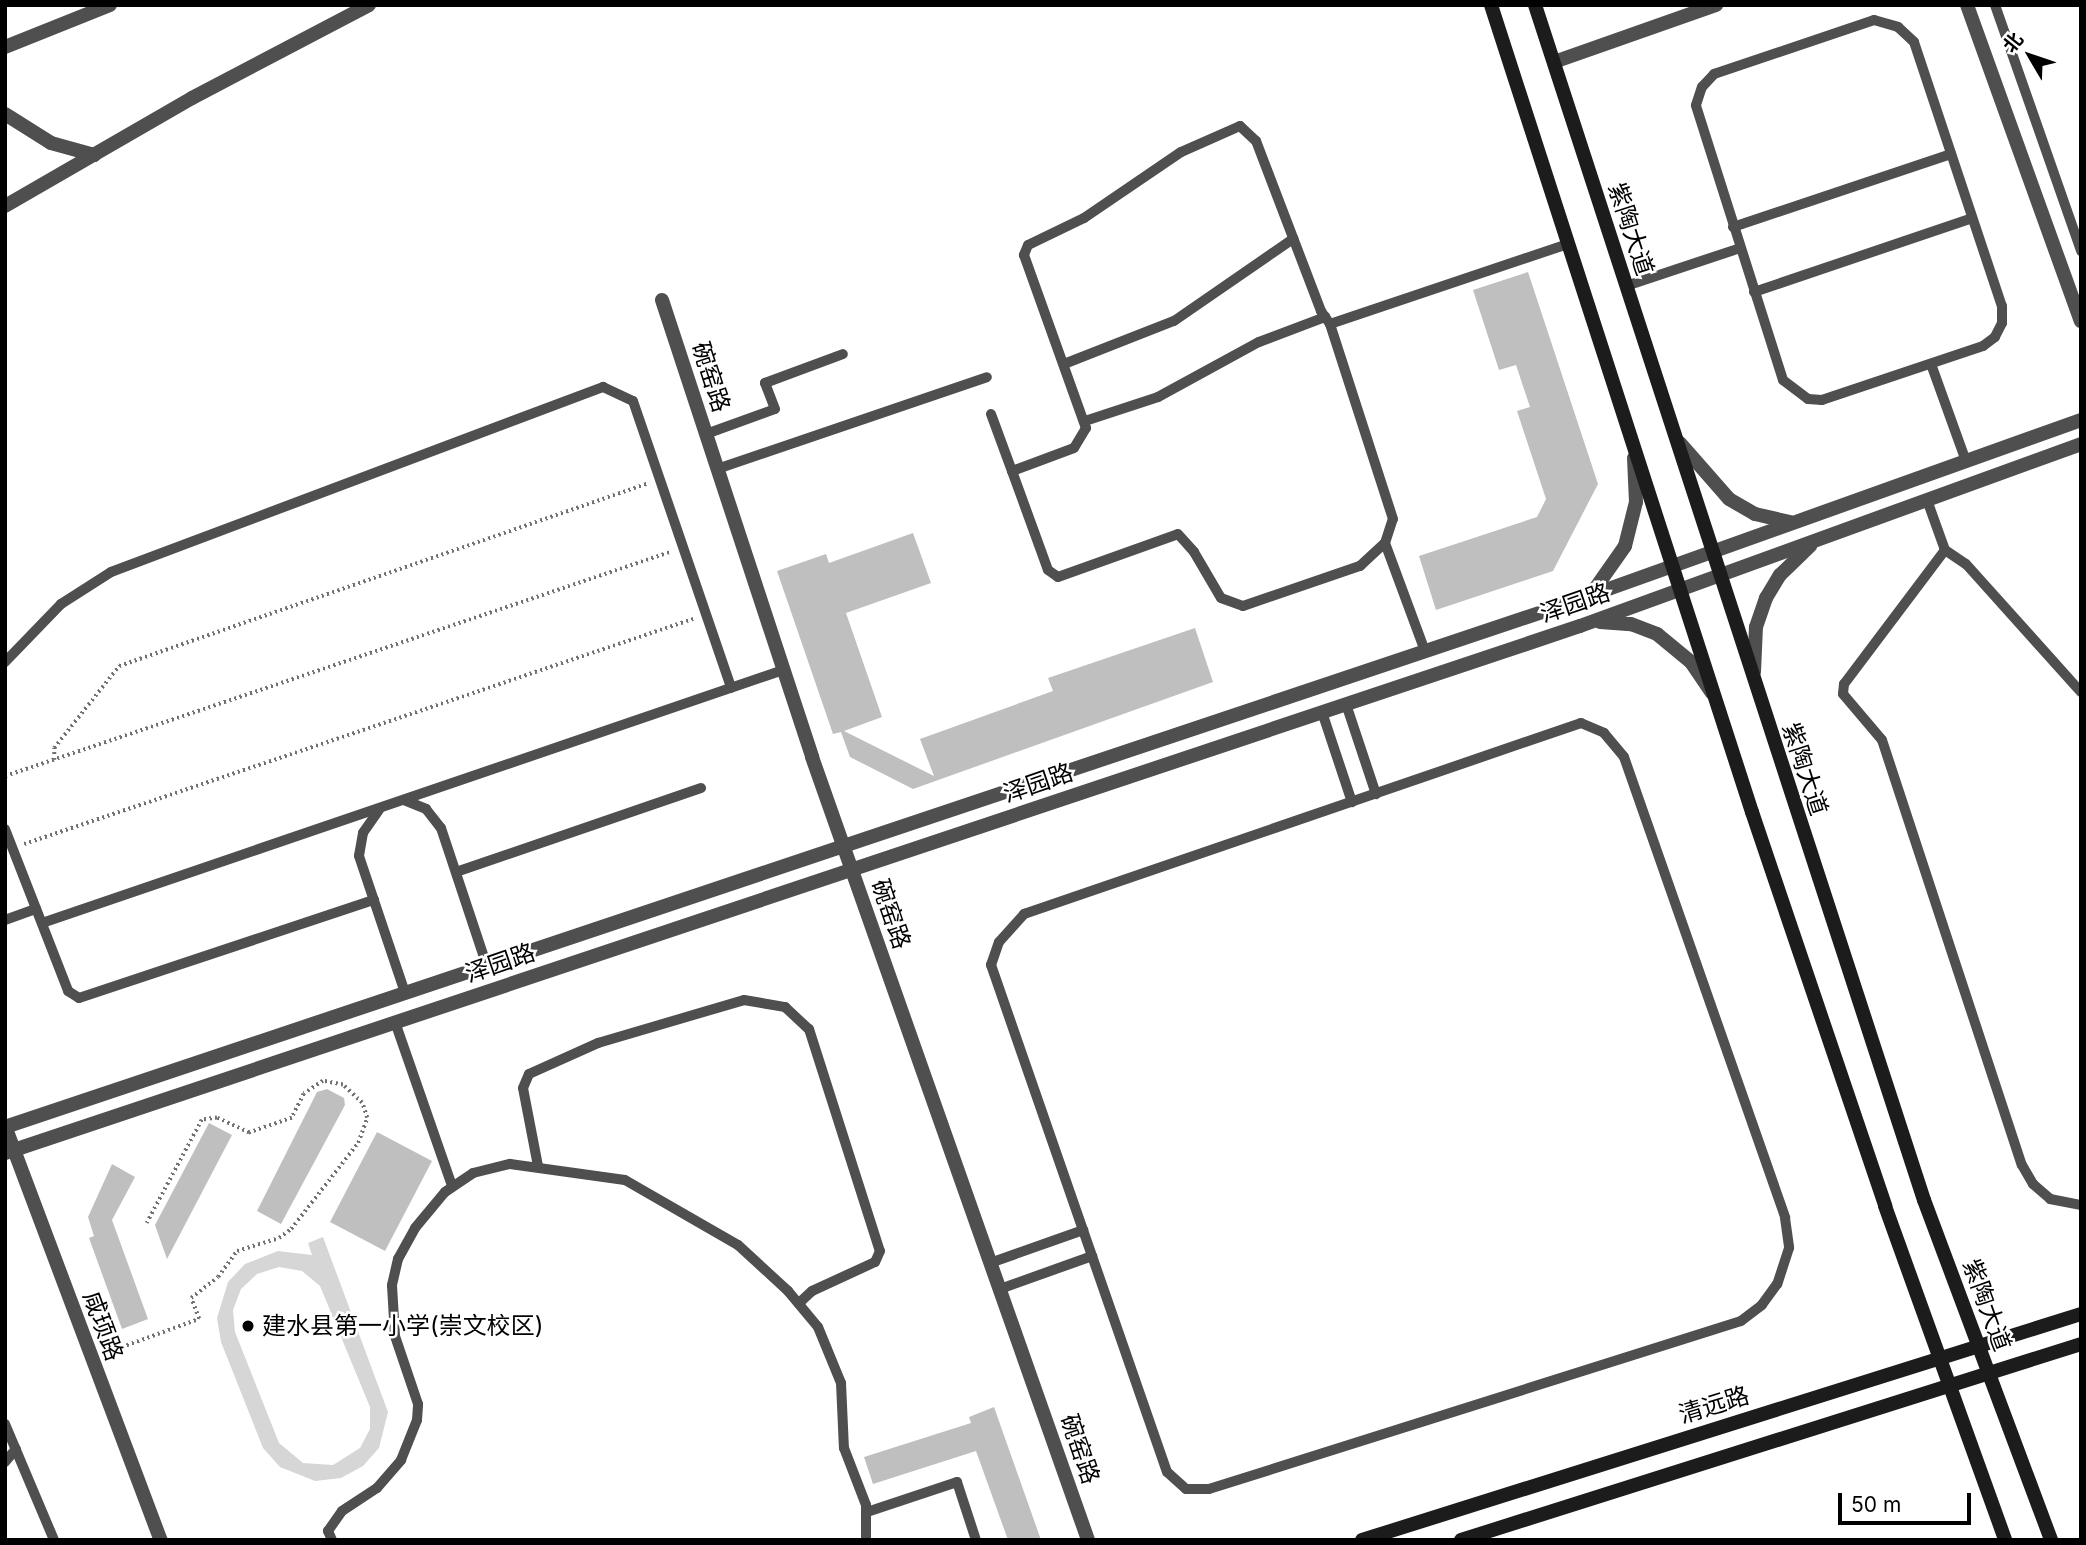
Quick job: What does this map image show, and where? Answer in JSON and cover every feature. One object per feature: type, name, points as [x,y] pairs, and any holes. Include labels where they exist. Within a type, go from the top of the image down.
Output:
[{"type":"main road","points":[[1491,5],[1714,696],[1940,1358],[2005,1540]]},
{"type":"main road","name":"紫陶大道","points":[[1535,5],[1924,1200],[2050,1540]]},
{"type":"main road","name":"清远路","points":[[1362,1540],[2081,1314]]},
{"type":"main road","points":[[1461,1540],[2081,1344]]},
{"type":"street","points":[[5,47],[110,5]]},
{"type":"street","points":[[5,206],[369,5]]},
{"type":"street","points":[[1554,62],[1716,5]]},
{"type":"street","points":[[1967,5],[2081,321]]},
{"type":"street","points":[[5,114],[51,143],[94,155]]},
{"type":"street","name":"碗窑路","points":[[662,300],[843,846],[1088,1540]]},
{"type":"street","name":"泽园路","points":[[5,1127],[1590,595],[2081,420]]},
{"type":"street","points":[[1673,433],[1701,471],[1729,499],[1755,513],[1795,522]]},
{"type":"street","points":[[1590,595],[1619,559],[1633,519],[1637,485],[1632,443]]},
{"type":"street","name":"泽园路","points":[[10,1152],[1588,623],[2081,444]]},
{"type":"street","points":[[1754,684],[1756,627],[1766,598],[1790,564],[1817,540]]},
{"type":"street","points":[[1588,623],[1630,624],[1657,634],[1690,662],[1714,696]]},
{"type":"street","name":"咸顼路","points":[[5,1127],[10,1152],[161,1540]]},
{"type":"lane","points":[[1995,5],[2081,251]]},
{"type":"lane","points":[[1874,20],[1907,34],[1914,42],[1951,154],[2002,306],[2002,323],[1989,342],[1822,400],[1808,399],[1783,380],[1696,116],[1698,95],[1714,74],[1874,20]]},
{"type":"lane","points":[[992,414],[1012,471],[1048,570],[1058,577],[1178,534],[1194,552],[1221,598],[1243,606],[1360,566],[1385,543],[1393,519],[1327,321],[1256,141],[1240,126],[1181,152],[1091,213],[1028,245],[1024,255],[1085,421],[1084,434],[1074,448],[1012,471]]},
{"type":"lane","points":[[1733,227],[1951,154]]},
{"type":"lane","points":[[1755,292],[1972,218]]},
{"type":"lane","points":[[1064,364],[1174,321],[1293,239]]},
{"type":"lane","points":[[1085,421],[1158,397],[1259,342],[1568,244]]},
{"type":"lane","points":[[1626,286],[1740,248]]},
{"type":"lane","points":[[706,434],[775,409],[765,383],[843,354]]},
{"type":"lane","points":[[1931,364],[1966,461]]},
{"type":"lane","points":[[717,469],[987,377]]},
{"type":"lane","points":[[5,662],[61,604],[111,572],[603,387],[633,401],[731,688]]},
{"type":"lane","points":[[1927,500],[1945,550],[1966,564],[2081,692]]},
{"type":"lane","points":[[1385,543],[1425,651]]},
{"type":"lane","points":[[1945,550],[1844,684],[1843,694],[1882,740],[2022,1165],[2033,1184],[2050,1199],[2081,1205]]},
{"type":"lane","points":[[45,922],[783,670]]},
{"type":"lane","points":[[1346,704],[1376,794]]},
{"type":"lane","points":[[1322,712],[1352,802]]},
{"type":"lane","points":[[1581,723],[1612,740],[1623,757],[1785,1218],[1789,1248],[1777,1284],[1762,1305],[1741,1321],[1194,1493],[1167,1472],[991,965],[1005,932],[1024,914],[1376,794],[1581,723]]},
{"type":"lane","points":[[456,872],[701,788]]},
{"type":"lane","points":[[404,800],[426,809],[437,821],[488,965]]},
{"type":"lane","points":[[382,807],[368,823],[360,844],[374,900],[405,993]]},
{"type":"lane","points":[[6,833],[36,909],[45,922],[68,991],[85,998],[374,900]]},
{"type":"lane","points":[[5,920],[36,909]]},
{"type":"lane","points":[[538,1167],[523,1088],[529,1074],[598,1043],[744,1000],[785,1007],[809,1029],[880,1251],[874,1262],[812,1291],[799,1303]]},
{"type":"lane","points":[[395,1022],[452,1186]]},
{"type":"lane","points":[[332,1540],[328,1531],[342,1511],[385,1480],[413,1436],[418,1404],[395,1336],[392,1285],[398,1259],[415,1228],[452,1186],[498,1166],[538,1167],[625,1180],[738,1245],[799,1303],[818,1327],[841,1383],[844,1448],[867,1511],[866,1540]]},
{"type":"lane","points":[[990,1263],[1083,1230]]},
{"type":"lane","points":[[1000,1289],[1092,1256]]},
{"type":"lane","points":[[5,1424],[54,1540]]},
{"type":"lane","points":[[5,1462],[16,1449]]},
{"type":"lane","points":[[867,1511],[957,1482],[976,1540]]},
{"type":"path","points":[[54,760],[54,748],[119,666],[660,479]]},
{"type":"path","points":[[5,776],[683,548]]},
{"type":"path","points":[[12,848],[706,615]]},
{"type":"path","points":[[91,1359],[199,1320],[191,1298],[218,1277],[237,1251],[279,1238],[291,1230],[347,1161],[366,1125],[362,1103],[343,1085],[323,1081],[304,1094],[292,1118],[249,1133],[217,1118],[202,1120],[147,1223]]},
{"type":"shaded area","points":[[323,1237],[388,1412],[379,1448],[363,1466],[341,1478],[315,1481],[280,1467],[263,1448],[221,1342],[217,1318],[228,1282],[245,1264],[278,1251],[312,1255],[308,1243]],"holes":[[[279,1267],[302,1271],[320,1286],[370,1407],[370,1429],[360,1448],[333,1465],[303,1463],[279,1443],[235,1332],[233,1310],[241,1289],[257,1274]]]},
{"type":"building","points":[[1528,272],[1598,484],[1553,571],[1436,610],[1419,556],[1537,517],[1546,499],[1517,411],[1530,407],[1516,365],[1499,370],[1473,290]]},
{"type":"building","points":[[913,533],[931,583],[846,613],[882,717],[844,731],[934,776],[920,739],[1053,691],[1048,678],[1195,628],[1213,682],[913,789],[850,757],[841,732],[833,734],[777,571],[826,554],[829,563]]},
{"type":"building","points":[[327,1089],[344,1098],[345,1105],[281,1224],[257,1211],[317,1092]]},
{"type":"building","points":[[209,1123],[232,1135],[167,1259],[155,1225]]},
{"type":"building","points":[[377,1132],[432,1161],[385,1251],[330,1222]]},
{"type":"building","points":[[112,1164],[135,1177],[112,1220],[148,1319],[122,1329],[89,1238],[94,1236],[88,1217]]},
{"type":"building","points":[[994,1407],[1041,1540],[1008,1540],[976,1451],[873,1484],[864,1457],[971,1423],[969,1417]]},
{"type":"place","name":"建水县第一小学(崇文校区)","points":[[248,1326]]}]
